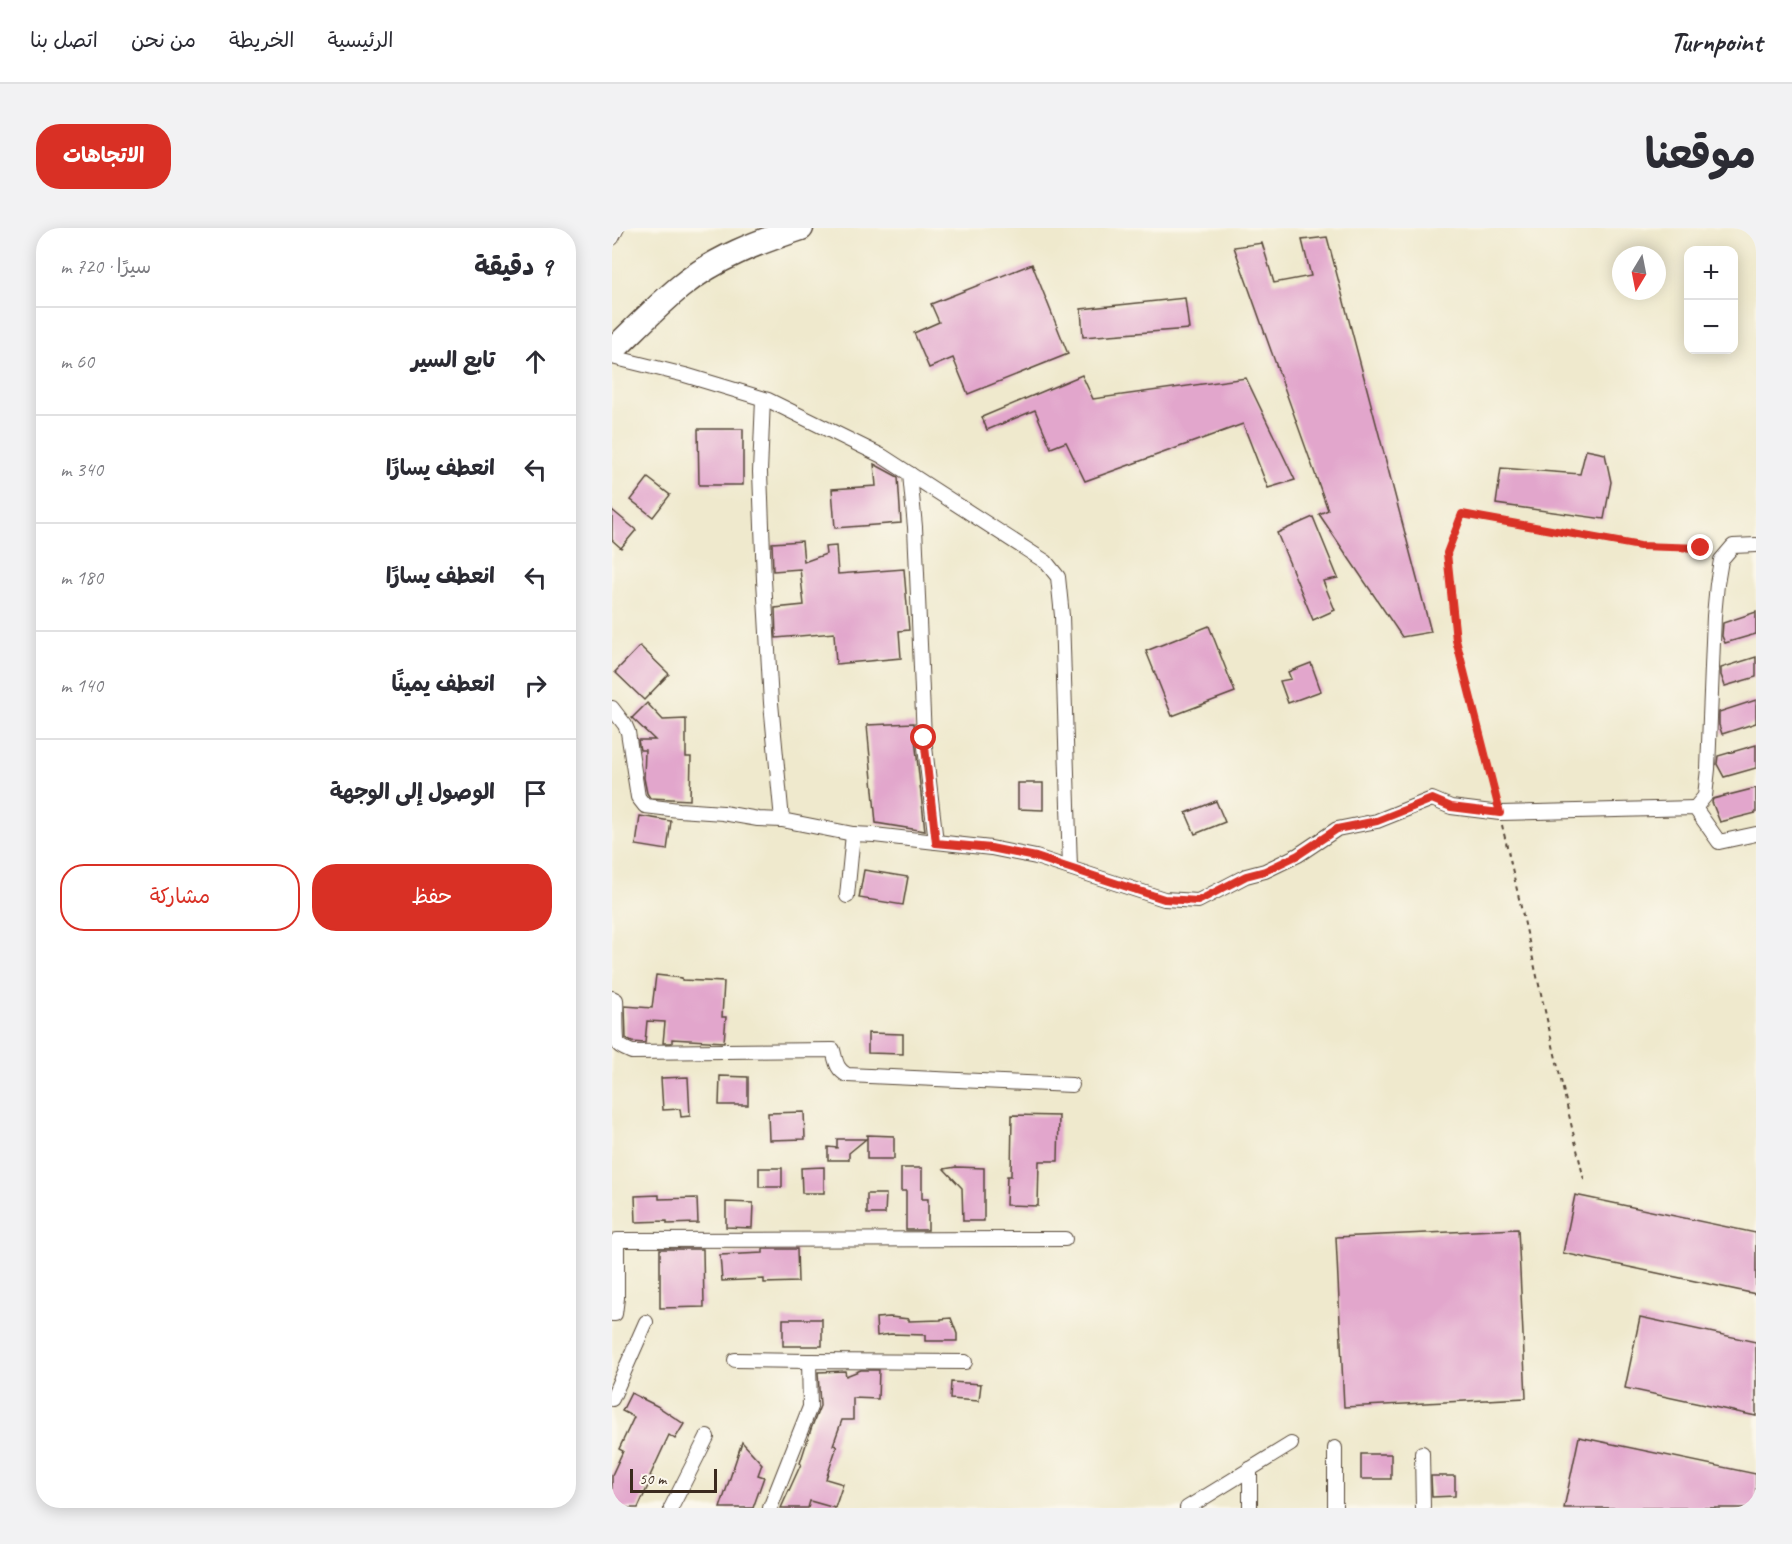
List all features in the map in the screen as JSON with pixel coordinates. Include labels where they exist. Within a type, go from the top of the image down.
[{"type":"highway","points":[[612,351],[681,286],[718,261],[757,243],[801,228]]},
{"type":"street","points":[[612,238],[616,228]]},
{"type":"street","points":[[612,357],[686,375],[763,399],[882,456],[1046,562],[1058,577],[1062,616],[1070,868]]},
{"type":"street","points":[[763,399],[760,472],[764,580],[771,703],[782,820]]},
{"type":"street","points":[[910,474],[915,527],[924,738],[936,843]]},
{"type":"street","points":[[612,708],[628,732],[638,797],[645,806],[782,820],[853,834],[991,848],[1036,857],[1164,899],[1198,901],[1246,876],[1265,871],[1298,855],[1337,829],[1377,821],[1432,799],[1451,807],[1500,813],[1695,808],[1705,796],[1708,769],[1714,616],[1721,560],[1733,546],[1756,544]]},
{"type":"street","points":[[1695,808],[1719,842],[1756,834]]},
{"type":"street","points":[[847,896],[853,834]]},
{"type":"street","points":[[612,998],[616,1000],[618,1018],[616,1038],[619,1045],[632,1052],[833,1050],[837,1067],[848,1075],[1072,1085]]},
{"type":"street","points":[[612,1314],[615,1314],[617,1240],[1065,1239]]},
{"type":"street","points":[[612,1399],[646,1322]]},
{"type":"street","points":[[735,1360],[965,1362]]},
{"type":"street","points":[[770,1508],[810,1407],[809,1361]]},
{"type":"street","points":[[671,1508],[707,1437]]},
{"type":"street","points":[[1187,1508],[1291,1444]]},
{"type":"street","points":[[1335,1448],[1335,1508]]},
{"type":"street","points":[[1422,1453],[1423,1508]]},
{"type":"street","points":[[1250,1469],[1250,1508]]},
{"type":"path","points":[[1585,1184],[1500,813],[1456,640],[1447,553],[1462,514],[1640,546],[1701,548],[1721,560]]},
{"type":"building","points":[[1327,237],[1431,632],[1402,637],[1319,514],[1328,510],[1234,247],[1262,243],[1274,283],[1311,276],[1302,240]]},
{"type":"building","points":[[1032,264],[1068,354],[968,394],[953,358],[929,368],[914,333],[939,322],[931,304]]},
{"type":"building","points":[[1185,298],[1189,329],[1083,337],[1081,309]]},
{"type":"building","points":[[1082,375],[1093,399],[1246,378],[1295,480],[1268,488],[1243,424],[1085,481],[1066,442],[1051,448],[1035,410],[987,430],[982,417]]},
{"type":"building","points":[[698,429],[743,429],[743,485],[699,485]]},
{"type":"building","points":[[1586,450],[1605,454],[1611,482],[1604,519],[1496,504],[1501,468],[1580,474]]},
{"type":"building","points":[[874,464],[898,477],[901,523],[835,528],[832,489],[876,486]]},
{"type":"building","points":[[648,478],[670,495],[653,517],[631,500]]},
{"type":"building","points":[[612,510],[636,530],[621,548],[612,540]]},
{"type":"building","points":[[1313,517],[1338,578],[1323,581],[1335,610],[1313,620],[1277,533]]},
{"type":"building","points":[[802,541],[804,562],[826,554],[825,547],[836,546],[838,574],[904,569],[909,630],[899,631],[901,658],[836,664],[834,633],[776,638],[775,608],[804,605],[800,569],[773,571],[772,543]]},
{"type":"building","points":[[1756,612],[1756,634],[1725,643],[1722,636],[1723,623]]},
{"type":"building","points":[[1209,626],[1235,692],[1172,716],[1146,651]]},
{"type":"building","points":[[640,646],[669,674],[644,700],[615,672]]},
{"type":"building","points":[[1756,657],[1756,677],[1725,686],[1721,668]]},
{"type":"building","points":[[1311,663],[1321,691],[1288,703],[1280,681],[1291,679],[1288,672]]},
{"type":"building","points":[[1756,700],[1756,723],[1722,734],[1719,712]]},
{"type":"building","points":[[647,703],[663,720],[686,719],[686,757],[691,757],[690,800],[650,798],[647,793],[644,778],[645,750],[640,750],[638,740],[655,740],[632,718]]},
{"type":"building","points":[[914,723],[925,831],[876,823],[867,725]]},
{"type":"building","points":[[1756,745],[1756,768],[1724,777],[1717,764],[1718,756]]},
{"type":"building","points":[[1018,783],[1043,783],[1043,810],[1018,809]]},
{"type":"building","points":[[1756,788],[1756,813],[1720,822],[1712,802],[1713,799]]},
{"type":"building","points":[[1216,801],[1225,822],[1195,834],[1186,813]]},
{"type":"building","points":[[640,816],[671,821],[667,850],[636,845]]},
{"type":"building","points":[[864,870],[908,877],[903,905],[859,898]]},
{"type":"building","points":[[656,975],[682,978],[682,980],[724,982],[722,1017],[726,1017],[724,1042],[672,1039],[672,1043],[663,1043],[665,1022],[647,1021],[645,1043],[626,1039],[625,1006],[652,1008]]},
{"type":"building","points":[[868,1033],[903,1034],[903,1054],[868,1053]]},
{"type":"building","points":[[720,1076],[748,1077],[748,1105],[719,1105]]},
{"type":"building","points":[[688,1077],[690,1116],[681,1117],[680,1109],[663,1110],[661,1078]]},
{"type":"building","points":[[804,1112],[805,1139],[769,1140],[768,1113]]},
{"type":"building","points":[[1012,1115],[1059,1116],[1058,1161],[1039,1161],[1038,1206],[1006,1205],[1007,1176],[1011,1176]]},
{"type":"building","points":[[867,1135],[894,1136],[894,1159],[867,1159]]},
{"type":"building","points":[[837,1139],[866,1139],[849,1153],[849,1160],[828,1160],[828,1147],[837,1148]]},
{"type":"building","points":[[824,1167],[824,1193],[802,1193],[801,1168]]},
{"type":"building","points":[[759,1168],[782,1168],[782,1187],[759,1187]]},
{"type":"building","points":[[901,1168],[922,1168],[922,1199],[928,1199],[928,1230],[906,1230],[906,1191],[901,1191]]},
{"type":"building","points":[[984,1168],[984,1221],[963,1221],[962,1188],[944,1169]]},
{"type":"building","points":[[867,1194],[886,1194],[885,1214],[867,1214]]},
{"type":"building","points":[[659,1195],[659,1199],[697,1198],[698,1223],[636,1222],[635,1196]]},
{"type":"building","points":[[1575,1195],[1756,1233],[1756,1294],[1563,1253]]},
{"type":"building","points":[[726,1202],[753,1203],[752,1228],[726,1227]]},
{"type":"building","points":[[1518,1229],[1526,1398],[1344,1407],[1336,1237]]},
{"type":"building","points":[[660,1249],[703,1249],[704,1307],[660,1308]]},
{"type":"building","points":[[763,1249],[797,1249],[798,1282],[764,1283],[764,1279],[722,1281],[720,1255],[763,1253]]},
{"type":"building","points":[[1640,1317],[1756,1342],[1756,1416],[1625,1388]]},
{"type":"building","points":[[876,1318],[909,1319],[909,1321],[951,1318],[957,1341],[925,1341],[925,1335],[877,1336]]},
{"type":"building","points":[[783,1319],[822,1319],[822,1346],[783,1346]]},
{"type":"building","points":[[861,1370],[879,1370],[878,1399],[853,1398],[853,1420],[842,1420],[833,1445],[837,1446],[826,1479],[843,1484],[835,1508],[810,1501],[808,1508],[781,1508],[801,1464],[820,1406],[818,1372],[845,1371],[846,1376]]},
{"type":"building","points":[[951,1382],[981,1384],[979,1401],[950,1399]]},
{"type":"building","points":[[631,1393],[657,1406],[684,1424],[675,1439],[669,1435],[638,1508],[612,1508],[612,1475],[623,1451],[619,1449],[634,1417],[622,1411]]},
{"type":"building","points":[[1579,1437],[1756,1474],[1756,1508],[1564,1508]]},
{"type":"building","points":[[742,1442],[762,1464],[758,1475],[764,1477],[753,1508],[720,1508]]},
{"type":"building","points":[[1361,1454],[1391,1454],[1391,1479],[1361,1479]]},
{"type":"building","points":[[1431,1476],[1455,1476],[1455,1496],[1432,1497]]},
{"type":"route","points":[[924,738],[936,843],[991,848],[1036,857],[1164,899],[1198,901],[1246,876],[1265,871],[1298,855],[1337,829],[1377,821],[1432,799],[1451,807],[1500,813],[1456,640],[1447,553],[1462,514],[1640,546],[1701,548]]}]
